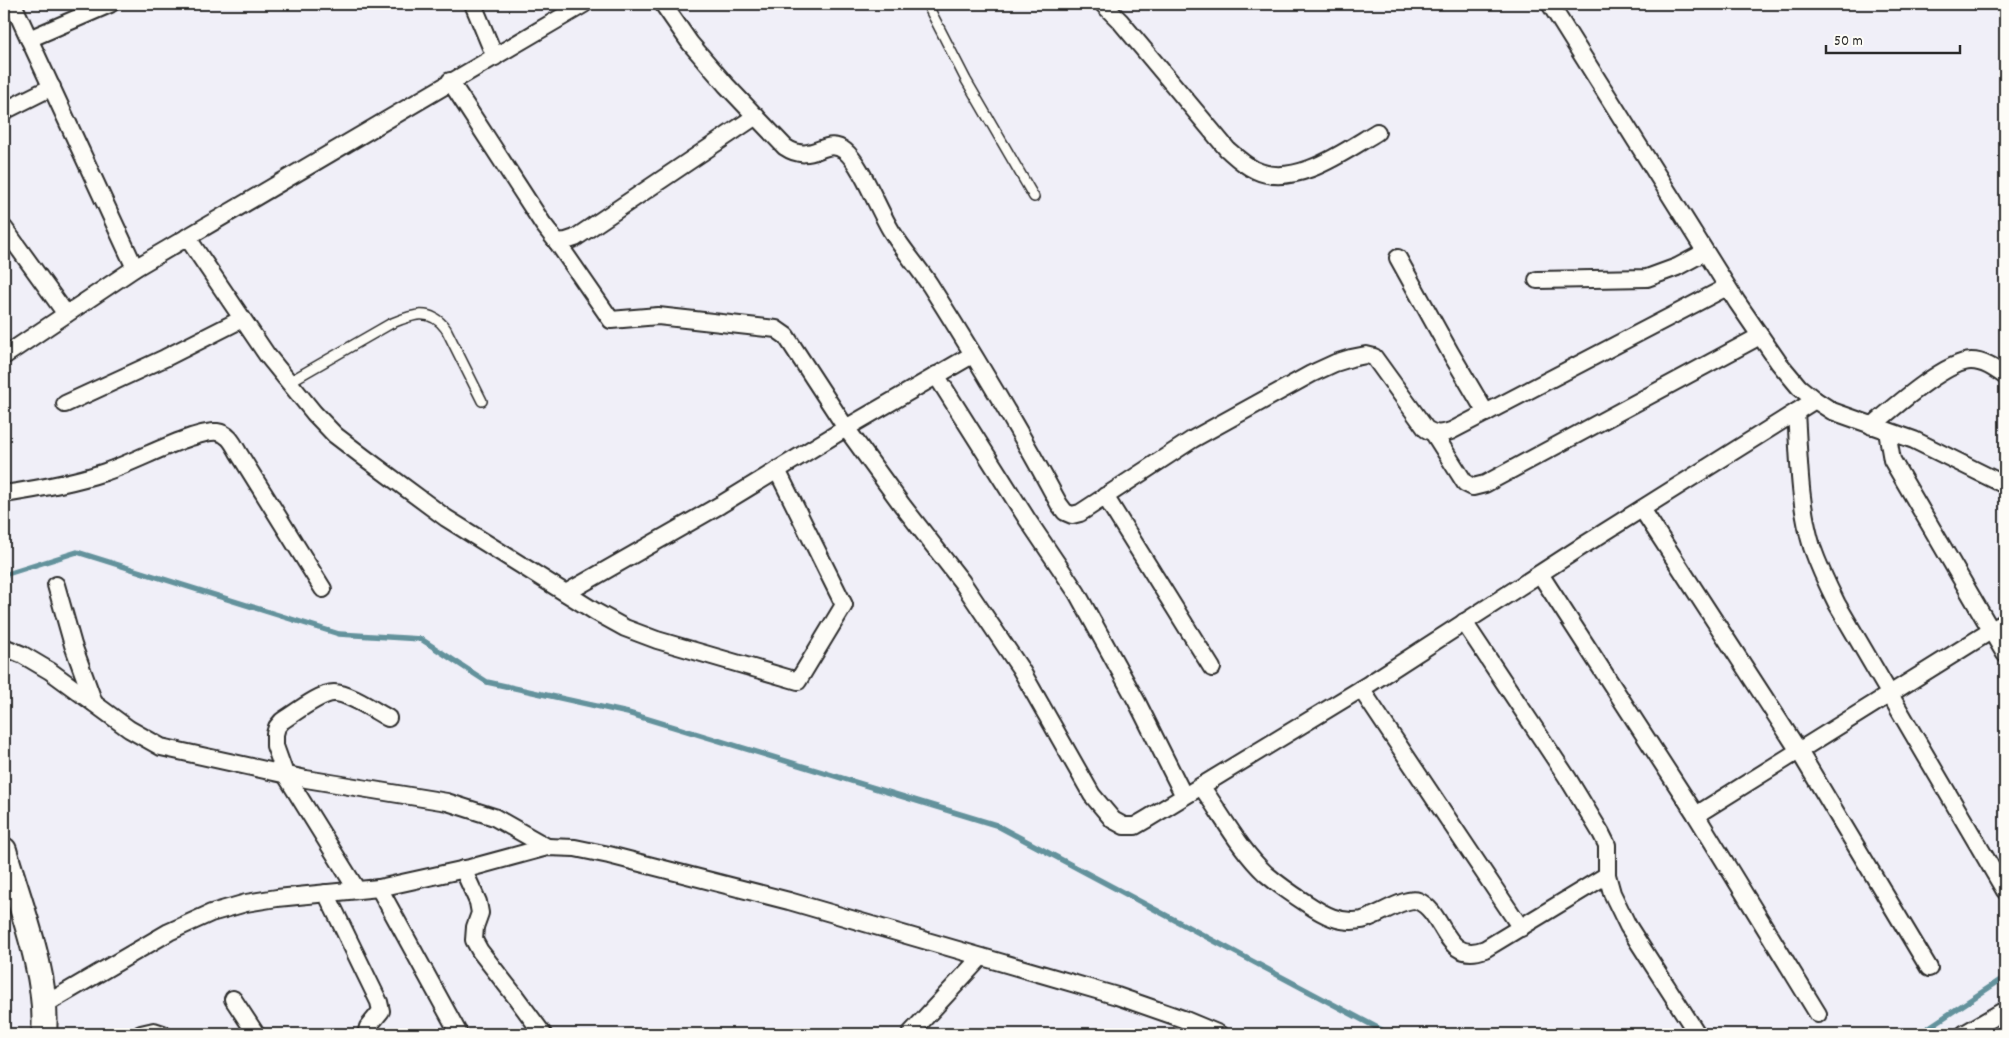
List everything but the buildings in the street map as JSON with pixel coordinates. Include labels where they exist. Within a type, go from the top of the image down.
[{"type":"street","points":[[13,4],[135,268]]},
{"type":"street","points":[[29,39],[110,4]]},
{"type":"street","points":[[473,4],[495,58]]},
{"type":"street","points":[[4,356],[135,268],[584,4]]},
{"type":"street","points":[[663,4],[690,43],[726,85],[785,147],[794,153],[802,155],[832,146],[846,152],[864,177],[883,217],[929,283],[1028,445],[1058,504],[1065,512],[1072,516],[1080,513],[1193,439],[1311,374],[1351,358],[1374,357],[1426,429],[1434,434],[1465,483],[1473,487],[1485,484],[1760,336]]},
{"type":"street","points":[[1103,4],[1120,21],[1227,149],[1242,162],[1257,171],[1286,174],[1300,173],[1315,168],[1378,132]]},
{"type":"street","points":[[1550,4],[1727,287],[1779,364],[1799,387],[1832,411],[1914,440],[2005,485]]},
{"type":"street","points":[[450,82],[543,224],[611,320],[658,316],[776,330],[786,336],[846,428],[902,505],[962,582],[1020,668],[1092,795],[1113,820],[1124,826],[1135,826],[1361,689],[1815,400]]},
{"type":"street","points":[[4,111],[52,87]]},
{"type":"street","points":[[557,242],[575,238],[756,116]]},
{"type":"street","points":[[4,228],[66,314]]},
{"type":"street","points":[[187,237],[267,355],[324,424],[365,458],[446,518],[625,628],[657,640],[798,681],[844,605],[777,470]]},
{"type":"street","points":[[1537,280],[1647,278],[1677,267],[1705,252]]},
{"type":"street","points":[[1398,258],[1486,413]]},
{"type":"street","points":[[1434,434],[1451,431],[1727,287]]},
{"type":"street","points":[[65,404],[165,358],[242,319]]},
{"type":"street","points":[[566,593],[720,505],[972,354]]},
{"type":"street","points":[[1879,428],[1921,386],[1956,365],[1970,361],[1983,363],[2005,376]]},
{"type":"street","points":[[936,375],[1027,519],[1077,593],[1137,702],[1184,796]]},
{"type":"street","points":[[1796,412],[1801,492],[1812,547],[1837,604],[2005,891]]},
{"type":"street","points":[[1879,428],[1892,460],[1998,626],[2005,654]]},
{"type":"street","points":[[4,494],[74,482],[107,472],[192,437],[214,431],[221,432],[228,437],[238,452],[323,589]]},
{"type":"street","points":[[1105,496],[1212,668]]},
{"type":"street","points":[[1642,509],[1799,750],[1929,968]]},
{"type":"street","points":[[1540,574],[1696,815],[1818,1014]]},
{"type":"street","points":[[56,585],[73,645],[94,703]]},
{"type":"street","points":[[1464,622],[1567,776],[1602,833],[1607,845],[1607,875],[1612,893],[1628,926],[1696,1032]]},
{"type":"street","points":[[1696,815],[1998,626]]},
{"type":"street","points":[[4,647],[23,655],[50,671],[129,729],[161,747],[285,774],[447,802],[494,817],[547,846]]},
{"type":"street","points":[[1361,689],[1439,802],[1520,928]]},
{"type":"street","points":[[357,890],[285,774],[275,746],[277,727],[282,721],[325,695],[334,693],[344,695],[388,718]]},
{"type":"street","points":[[1201,786],[1253,860],[1265,873],[1281,887],[1316,910],[1336,920],[1364,920],[1407,901],[1416,900],[1426,906],[1452,943],[1461,951],[1474,954],[1607,875]]},
{"type":"street","points":[[44,1005],[169,932],[211,913],[246,903],[379,888],[463,869],[547,846],[575,848],[619,858],[789,902],[1117,996],[1219,1034]]},
{"type":"street","points":[[4,850],[40,978],[45,1017],[44,1034]]},
{"type":"street","points":[[463,869],[478,902],[480,913],[475,927],[474,940],[480,951],[543,1034]]},
{"type":"street","points":[[379,888],[459,1034]]},
{"type":"street","points":[[326,893],[379,1002],[381,1011],[368,1026],[366,1034]]},
{"type":"street","points":[[910,1034],[981,957]]},
{"type":"street","points":[[234,999],[256,1034]]},
{"type":"street","points":[[1964,1034],[2005,1010]]},
{"type":"street","points":[[141,1034],[154,1031],[162,1034]]},
{"type":"lane","points":[[927,4],[966,80],[1034,197]]},
{"type":"lane","points":[[289,382],[390,324],[406,318],[426,315],[439,320],[446,329],[482,401]]},
{"type":"waterway","points":[[4,575],[77,552],[339,634],[421,639],[487,682],[628,713],[996,825],[1389,1034]]},
{"type":"waterway","points":[[1919,1034],[2005,977]]}]
